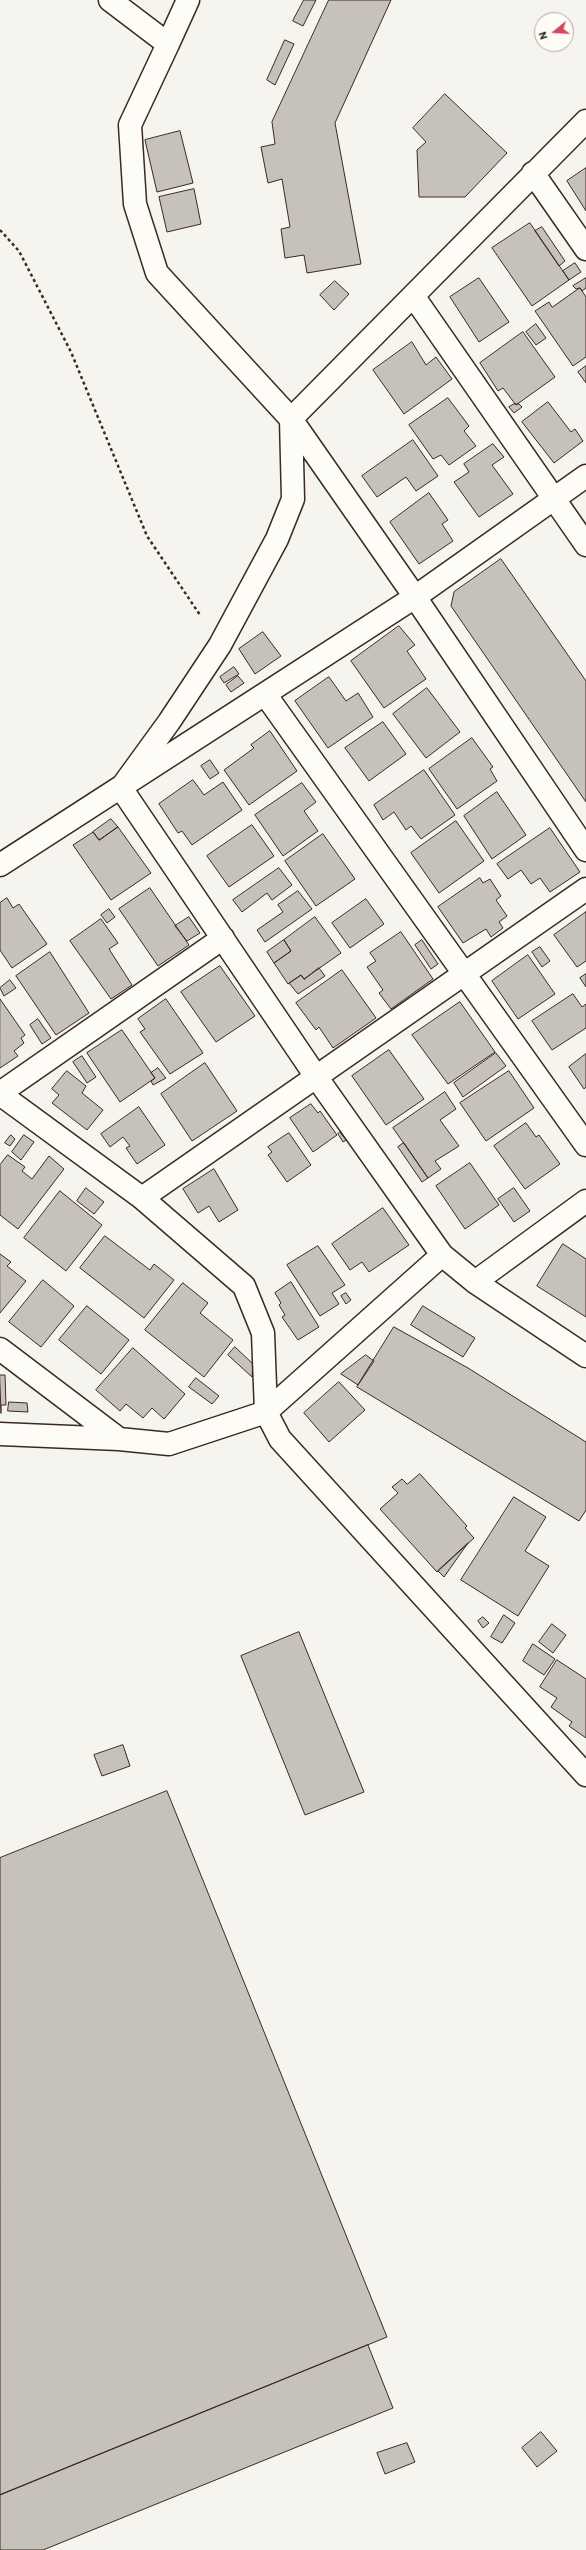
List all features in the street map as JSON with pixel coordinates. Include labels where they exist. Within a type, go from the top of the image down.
[{"type":"street","points":[[110,0],[168,44]]},
{"type":"street","points":[[188,0],[130,126],[135,204],[157,273],[291,420],[415,597],[586,850]]},
{"type":"street","points":[[121,788],[169,722],[220,645],[277,539],[293,499],[291,420],[414,297],[532,173],[586,121]]},
{"type":"street","points":[[532,173],[586,249]]},
{"type":"street","points":[[414,297],[586,545]]},
{"type":"street","points":[[0,865],[415,597],[586,476]]},
{"type":"street","points":[[265,694],[586,1145]]},
{"type":"street","points":[[121,788],[317,1078],[442,1256],[475,1282],[586,1356]]},
{"type":"street","points":[[142,1198],[317,1078],[586,889]]},
{"type":"street","points":[[223,938],[0,1094],[142,1198],[244,1286],[263,1333],[266,1412],[280,1439],[586,1775]]},
{"type":"street","points":[[475,1282],[586,1201]]},
{"type":"street","points":[[0,1434],[119,1439],[169,1444],[266,1412],[442,1256]]},
{"type":"street","points":[[0,1349],[119,1439]]},
{"type":"path","points":[[0,230],[18,251],[71,352],[147,536],[220,645]]},
{"type":"building","points":[[304,0],[316,0],[303,26],[293,21]]},
{"type":"building","points":[[329,0],[391,0],[335,123],[361,264],[307,273],[304,255],[285,258],[281,229],[290,227],[282,179],[268,183],[261,147],[275,144],[272,122]]},
{"type":"building","points":[[285,40],[294,44],[275,85],[267,80]]},
{"type":"building","points":[[445,94],[507,153],[465,197],[419,197],[417,150],[426,142],[413,128]]},
{"type":"building","points":[[180,131],[193,183],[157,192],[145,140]]},
{"type":"building","points":[[586,168],[586,211],[567,181]]},
{"type":"building","points":[[194,189],[201,224],[167,232],[159,197]]},
{"type":"building","points":[[530,223],[569,280],[532,306],[492,248]]},
{"type":"building","points":[[542,227],[565,261],[559,266],[535,231]]},
{"type":"building","points":[[575,263],[581,272],[569,280],[563,271]]},
{"type":"building","points":[[479,278],[509,322],[479,342],[450,297]]},
{"type":"building","points":[[586,278],[586,288],[582,291],[580,288],[576,289],[573,286]]},
{"type":"building","points":[[335,281],[349,294],[334,310],[320,295]]},
{"type":"building","points":[[580,288],[586,297],[586,357],[573,366],[535,311],[549,302],[552,307]]},
{"type":"building","points":[[536,324],[546,338],[536,345],[526,332]]},
{"type":"building","points":[[523,332],[555,377],[516,405],[503,388],[498,391],[480,363]]},
{"type":"building","points":[[412,342],[426,365],[436,357],[452,379],[404,414],[373,370]]},
{"type":"building","points":[[586,366],[586,383],[578,372]]},
{"type":"building","points":[[448,398],[469,426],[464,431],[476,446],[449,465],[441,455],[433,459],[409,425]]},
{"type":"building","points":[[548,402],[571,432],[575,429],[583,441],[554,463],[522,422]]},
{"type":"building","points":[[514,404],[519,404],[522,407],[514,413],[509,407]]},
{"type":"building","points":[[413,440],[438,476],[416,491],[406,477],[377,497],[362,476]]},
{"type":"building","points":[[493,444],[504,457],[492,465],[513,494],[479,517],[454,482],[469,472],[464,464]]},
{"type":"building","points":[[429,493],[448,520],[442,524],[453,541],[419,564],[390,522]]},
{"type":"building","points":[[501,559],[586,681],[586,802],[451,606],[454,592]]},
{"type":"building","points":[[399,626],[415,645],[407,651],[426,679],[384,708],[351,661]]},
{"type":"building","points":[[263,632],[281,656],[255,674],[239,649]]},
{"type":"building","points":[[234,667],[239,674],[224,683],[220,677]]},
{"type":"building","points":[[238,676],[244,683],[231,692],[226,685]]},
{"type":"building","points":[[329,677],[346,701],[358,693],[373,717],[328,748],[295,701]]},
{"type":"building","points":[[427,688],[460,732],[426,758],[393,714]]},
{"type":"building","points":[[383,722],[406,754],[369,781],[345,748]]},
{"type":"building","points":[[270,731],[297,771],[249,805],[224,770],[254,748],[251,745]]},
{"type":"building","points":[[472,738],[493,767],[490,769],[497,781],[457,809],[429,769]]},
{"type":"building","points":[[210,760],[219,773],[210,779],[201,766]]},
{"type":"building","points":[[424,770],[455,815],[421,839],[411,826],[406,830],[394,812],[383,820],[374,805]]},
{"type":"building","points":[[193,780],[204,795],[223,782],[242,810],[192,845],[182,831],[178,833],[159,804]]},
{"type":"building","points":[[302,783],[316,802],[304,811],[318,831],[283,856],[255,815]]},
{"type":"building","points":[[497,792],[526,835],[492,859],[464,816]]},
{"type":"building","points":[[111,819],[118,827],[99,840],[93,832]]},
{"type":"building","points":[[456,821],[484,861],[439,893],[411,853]]},
{"type":"building","points":[[252,825],[274,856],[229,887],[207,856]]},
{"type":"building","points":[[118,827],[151,873],[111,900],[73,845],[93,832],[99,840]]},
{"type":"building","points":[[550,828],[580,872],[550,892],[540,878],[531,884],[521,870],[508,879],[497,864]]},
{"type":"building","points":[[323,834],[355,879],[316,906],[285,861]]},
{"type":"building","points":[[279,868],[292,885],[272,900],[267,893],[242,912],[233,900]]},
{"type":"building","points":[[480,878],[483,883],[490,879],[501,896],[496,900],[507,916],[499,922],[503,928],[491,937],[486,929],[463,943],[438,907]]},
{"type":"building","points":[[150,888],[189,945],[158,966],[119,909]]},
{"type":"building","points":[[298,891],[312,909],[265,942],[257,930],[283,912],[278,905]]},
{"type":"building","points":[[7,898],[13,908],[19,904],[47,944],[12,968],[0,950],[0,903]]},
{"type":"building","points":[[366,899],[384,924],[350,948],[332,923]]},
{"type":"building","points":[[109,909],[115,917],[107,923],[101,915]]},
{"type":"building","points":[[586,912],[586,961],[577,967],[554,935]]},
{"type":"building","points":[[189,917],[200,933],[187,941],[175,926]]},
{"type":"building","points":[[315,917],[341,953],[304,979],[301,975],[288,984],[274,963],[291,951],[284,940]]},
{"type":"building","points":[[101,919],[118,943],[109,949],[132,985],[111,999],[70,941]]},
{"type":"building","points":[[401,932],[433,979],[391,1009],[379,993],[383,990],[367,967],[376,961],[370,953]]},
{"type":"building","points":[[284,940],[291,951],[274,963],[267,952]]},
{"type":"building","points":[[422,940],[438,964],[431,969],[415,945]]},
{"type":"building","points":[[540,947],[550,961],[542,967],[532,952]]},
{"type":"building","points":[[50,952],[89,1013],[56,1035],[16,976]]},
{"type":"building","points":[[528,955],[555,994],[518,1019],[492,981]]},
{"type":"building","points":[[220,966],[255,1016],[216,1042],[181,992]]},
{"type":"building","points":[[319,968],[325,976],[298,994],[289,983],[301,975],[304,979]]},
{"type":"building","points":[[342,970],[376,1018],[333,1048],[319,1027],[316,1030],[296,1003]]},
{"type":"building","points":[[586,974],[586,987],[580,978]]},
{"type":"building","points":[[10,980],[16,988],[4,996],[0,988]]},
{"type":"building","points":[[573,994],[582,1007],[586,1004],[586,1028],[552,1050],[532,1021]]},
{"type":"building","points":[[0,999],[25,1035],[21,1038],[24,1043],[14,1051],[18,1056],[0,1068]]},
{"type":"building","points":[[166,999],[203,1053],[170,1074],[140,1032],[145,1029],[138,1019]]},
{"type":"building","points":[[460,1002],[495,1052],[448,1084],[412,1035]]},
{"type":"building","points":[[38,1019],[51,1038],[42,1044],[30,1025]]},
{"type":"building","points":[[122,1030],[155,1078],[120,1102],[87,1053]]},
{"type":"building","points":[[389,1050],[424,1099],[386,1125],[352,1076]]},
{"type":"building","points":[[496,1053],[506,1066],[463,1097],[454,1083]]},
{"type":"building","points":[[586,1054],[586,1087],[584,1089],[569,1067]]},
{"type":"building","points":[[82,1056],[96,1077],[87,1083],[73,1062]]},
{"type":"building","points":[[205,1063],[237,1111],[192,1141],[161,1094]]},
{"type":"building","points":[[158,1068],[166,1078],[153,1085],[151,1081],[155,1078],[151,1073]]},
{"type":"building","points":[[67,1071],[86,1086],[82,1093],[103,1110],[87,1130],[52,1103],[59,1095],[52,1089]]},
{"type":"building","points":[[509,1071],[534,1108],[486,1141],[460,1103]]},
{"type":"building","points":[[445,1092],[456,1109],[440,1120],[459,1146],[435,1161],[441,1169],[428,1178],[393,1128]]},
{"type":"building","points":[[311,1104],[318,1113],[320,1111],[337,1135],[313,1152],[290,1118]]},
{"type":"building","points":[[139,1107],[165,1145],[137,1164],[126,1148],[130,1146],[123,1137],[110,1147],[101,1134]]},
{"type":"building","points":[[526,1123],[536,1137],[539,1135],[560,1164],[525,1189],[494,1146]]},
{"type":"building","points":[[340,1132],[346,1140],[343,1142],[338,1134]]},
{"type":"building","points":[[289,1133],[311,1165],[287,1182],[268,1155],[272,1152],[268,1147]]},
{"type":"building","points":[[11,1135],[15,1139],[10,1146],[5,1143]]},
{"type":"building","points":[[24,1135],[34,1142],[21,1160],[12,1152]]},
{"type":"building","points":[[404,1143],[428,1178],[422,1182],[398,1147]]},
{"type":"building","points":[[8,1155],[25,1167],[22,1171],[32,1179],[49,1156],[64,1169],[18,1229],[0,1215],[0,1165]]},
{"type":"building","points":[[470,1163],[499,1205],[465,1229],[436,1186]]},
{"type":"building","points":[[214,1169],[238,1210],[219,1222],[209,1206],[198,1213],[183,1189]]},
{"type":"building","points":[[86,1188],[104,1202],[94,1214],[77,1201]]},
{"type":"building","points":[[514,1188],[530,1211],[514,1222],[498,1199]]},
{"type":"building","points":[[60,1191],[102,1225],[66,1271],[24,1238]]},
{"type":"building","points":[[383,1208],[409,1245],[369,1272],[362,1262],[350,1270],[332,1244]]},
{"type":"building","points":[[105,1236],[150,1270],[154,1264],[174,1280],[144,1318],[80,1268]]},
{"type":"building","points":[[563,1244],[586,1259],[586,1317],[537,1286]]},
{"type":"building","points":[[318,1246],[345,1285],[332,1293],[339,1304],[320,1316],[287,1265]]},
{"type":"building","points":[[0,1254],[11,1262],[7,1266],[26,1281],[0,1313]]},
{"type":"building","points":[[43,1280],[74,1306],[41,1347],[9,1322]]},
{"type":"building","points":[[291,1282],[319,1327],[298,1340],[282,1317],[285,1315],[279,1305],[281,1303],[275,1293]]},
{"type":"building","points":[[183,1283],[208,1303],[200,1313],[233,1340],[204,1377],[145,1330]]},
{"type":"building","points":[[346,1293],[351,1300],[346,1304],[341,1296]]},
{"type":"building","points":[[87,1306],[129,1340],[101,1374],[59,1340]]},
{"type":"building","points":[[423,1306],[475,1338],[463,1357],[411,1325]]},
{"type":"building","points":[[394,1327],[468,1368],[586,1442],[586,1510],[579,1521],[357,1387]]},
{"type":"building","points":[[235,1347],[253,1364],[252,1377],[228,1355]]},
{"type":"building","points":[[133,1348],[185,1394],[164,1419],[152,1408],[143,1418],[126,1404],[120,1411],[96,1390]]},
{"type":"building","points":[[366,1355],[374,1361],[358,1385],[341,1374]]},
{"type":"building","points":[[0,1375],[5,1375],[6,1405],[1,1405],[1,1413]]},
{"type":"building","points":[[196,1378],[219,1396],[212,1404],[189,1387]]},
{"type":"building","points":[[339,1382],[365,1410],[329,1442],[304,1413]]},
{"type":"building","points":[[9,1402],[27,1403],[28,1412],[8,1411]]},
{"type":"building","points":[[420,1474],[467,1526],[465,1528],[474,1538],[437,1572],[380,1509],[398,1493],[392,1487],[402,1479],[407,1484]]},
{"type":"building","points":[[514,1497],[546,1517],[525,1551],[549,1566],[518,1616],[461,1580]]},
{"type":"building","points":[[468,1543],[444,1577],[438,1571]]},
{"type":"building","points":[[504,1615],[515,1623],[502,1643],[491,1637]]},
{"type":"building","points":[[483,1617],[489,1623],[483,1628],[478,1621]]},
{"type":"building","points":[[552,1624],[566,1635],[553,1653],[539,1642]]},
{"type":"building","points":[[299,1632],[364,1792],[305,1815],[241,1656]]},
{"type":"building","points":[[533,1644],[555,1659],[544,1675],[523,1661]]},
{"type":"building","points":[[557,1660],[586,1679],[586,1738],[569,1726],[572,1722],[551,1707],[557,1698],[540,1687]]},
{"type":"building","points":[[123,1745],[130,1766],[102,1776],[94,1755]]},
{"type":"building","points":[[167,1791],[387,2337],[0,2495],[0,1858]]},
{"type":"building","points":[[368,2345],[393,2408],[43,2550],[0,2550],[0,2495]]},
{"type":"building","points":[[541,2432],[557,2451],[537,2467],[522,2448]]},
{"type":"building","points":[[407,2443],[415,2462],[385,2474],[377,2453]]}]
